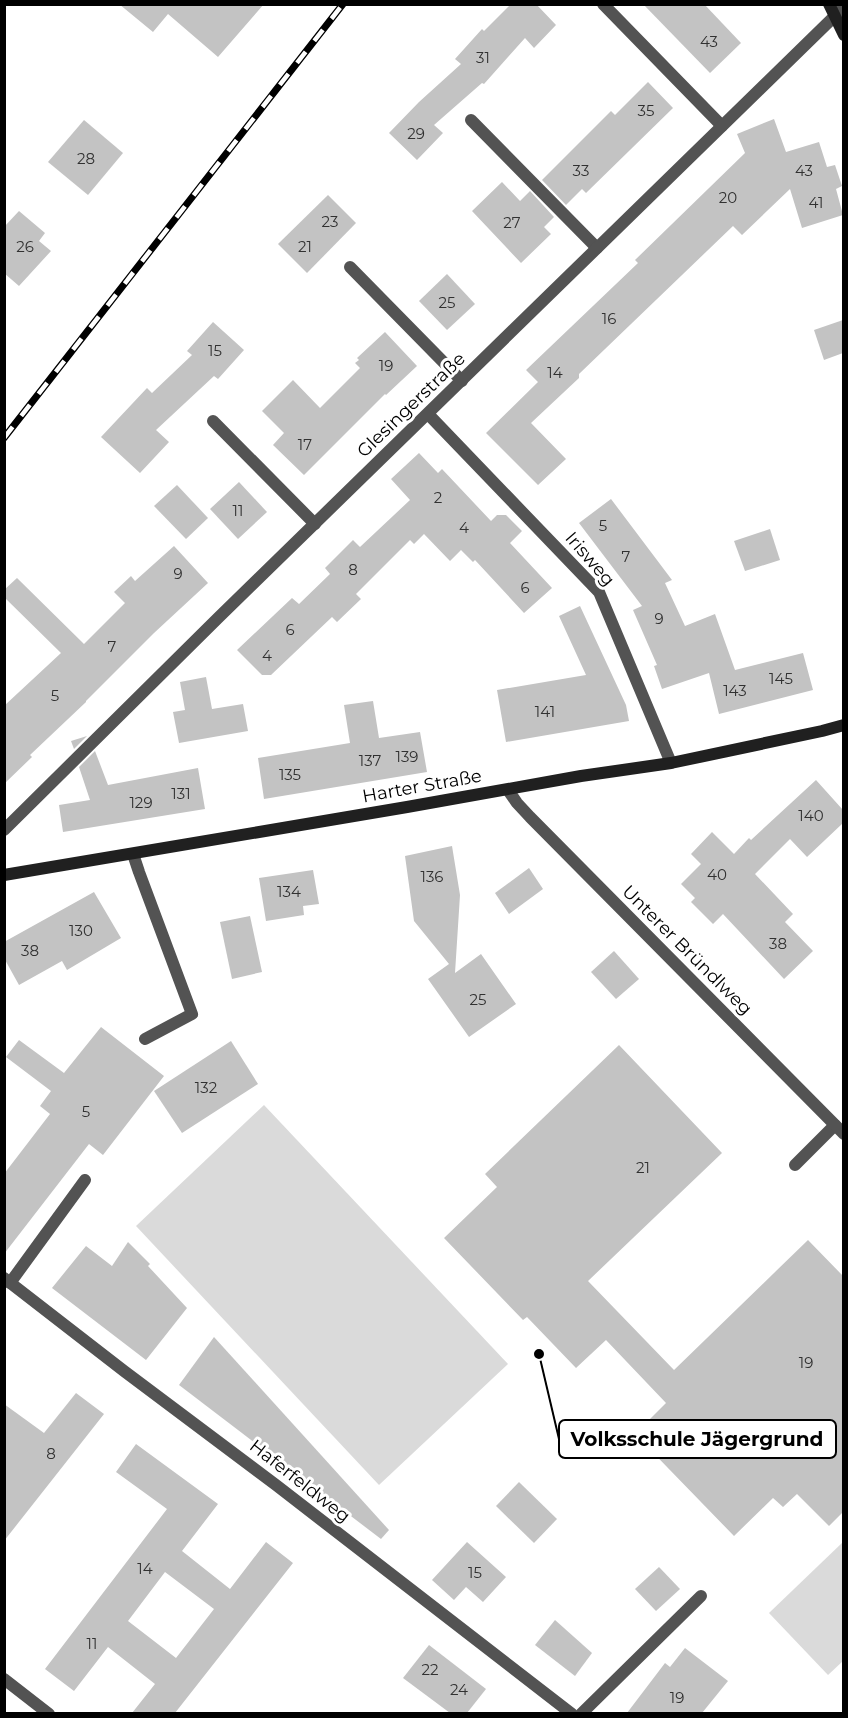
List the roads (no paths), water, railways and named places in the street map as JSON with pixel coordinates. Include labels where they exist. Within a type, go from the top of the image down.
[{"type":"main road","points":[[836,9],[843,35]]},
{"type":"main road","name":"Harter Straße","points":[[4,875],[581,776],[671,763],[843,725]]},
{"type":"street","points":[[603,4],[722,126]]},
{"type":"street","name":"Glesingerstraße","points":[[4,830],[722,126],[836,9]]},
{"type":"street","points":[[471,120],[597,248]]},
{"type":"street","points":[[350,267],[462,381]]},
{"type":"street","name":"Irisweg","points":[[428,414],[599,592],[671,763]]},
{"type":"street","points":[[213,421],[315,524]]},
{"type":"street","name":"Unterer Bründlweg","points":[[508,790],[530,817],[839,1129]]},
{"type":"street","points":[[134,854],[192,1014],[145,1039]]},
{"type":"street","points":[[795,1165],[839,1129]]},
{"type":"street","points":[[7,1280],[85,1180]]},
{"type":"street","name":"Haferfeldweg","points":[[7,1280],[572,1713]]},
{"type":"street","points":[[581,1713],[701,1596]]},
{"type":"street","points":[[4,1679],[49,1713]]},
{"type":"railway","points":[[4,438],[343,4]]},
{"type":"place","name":"Volksschule Jägergrund","points":[[539,1354]]}]
